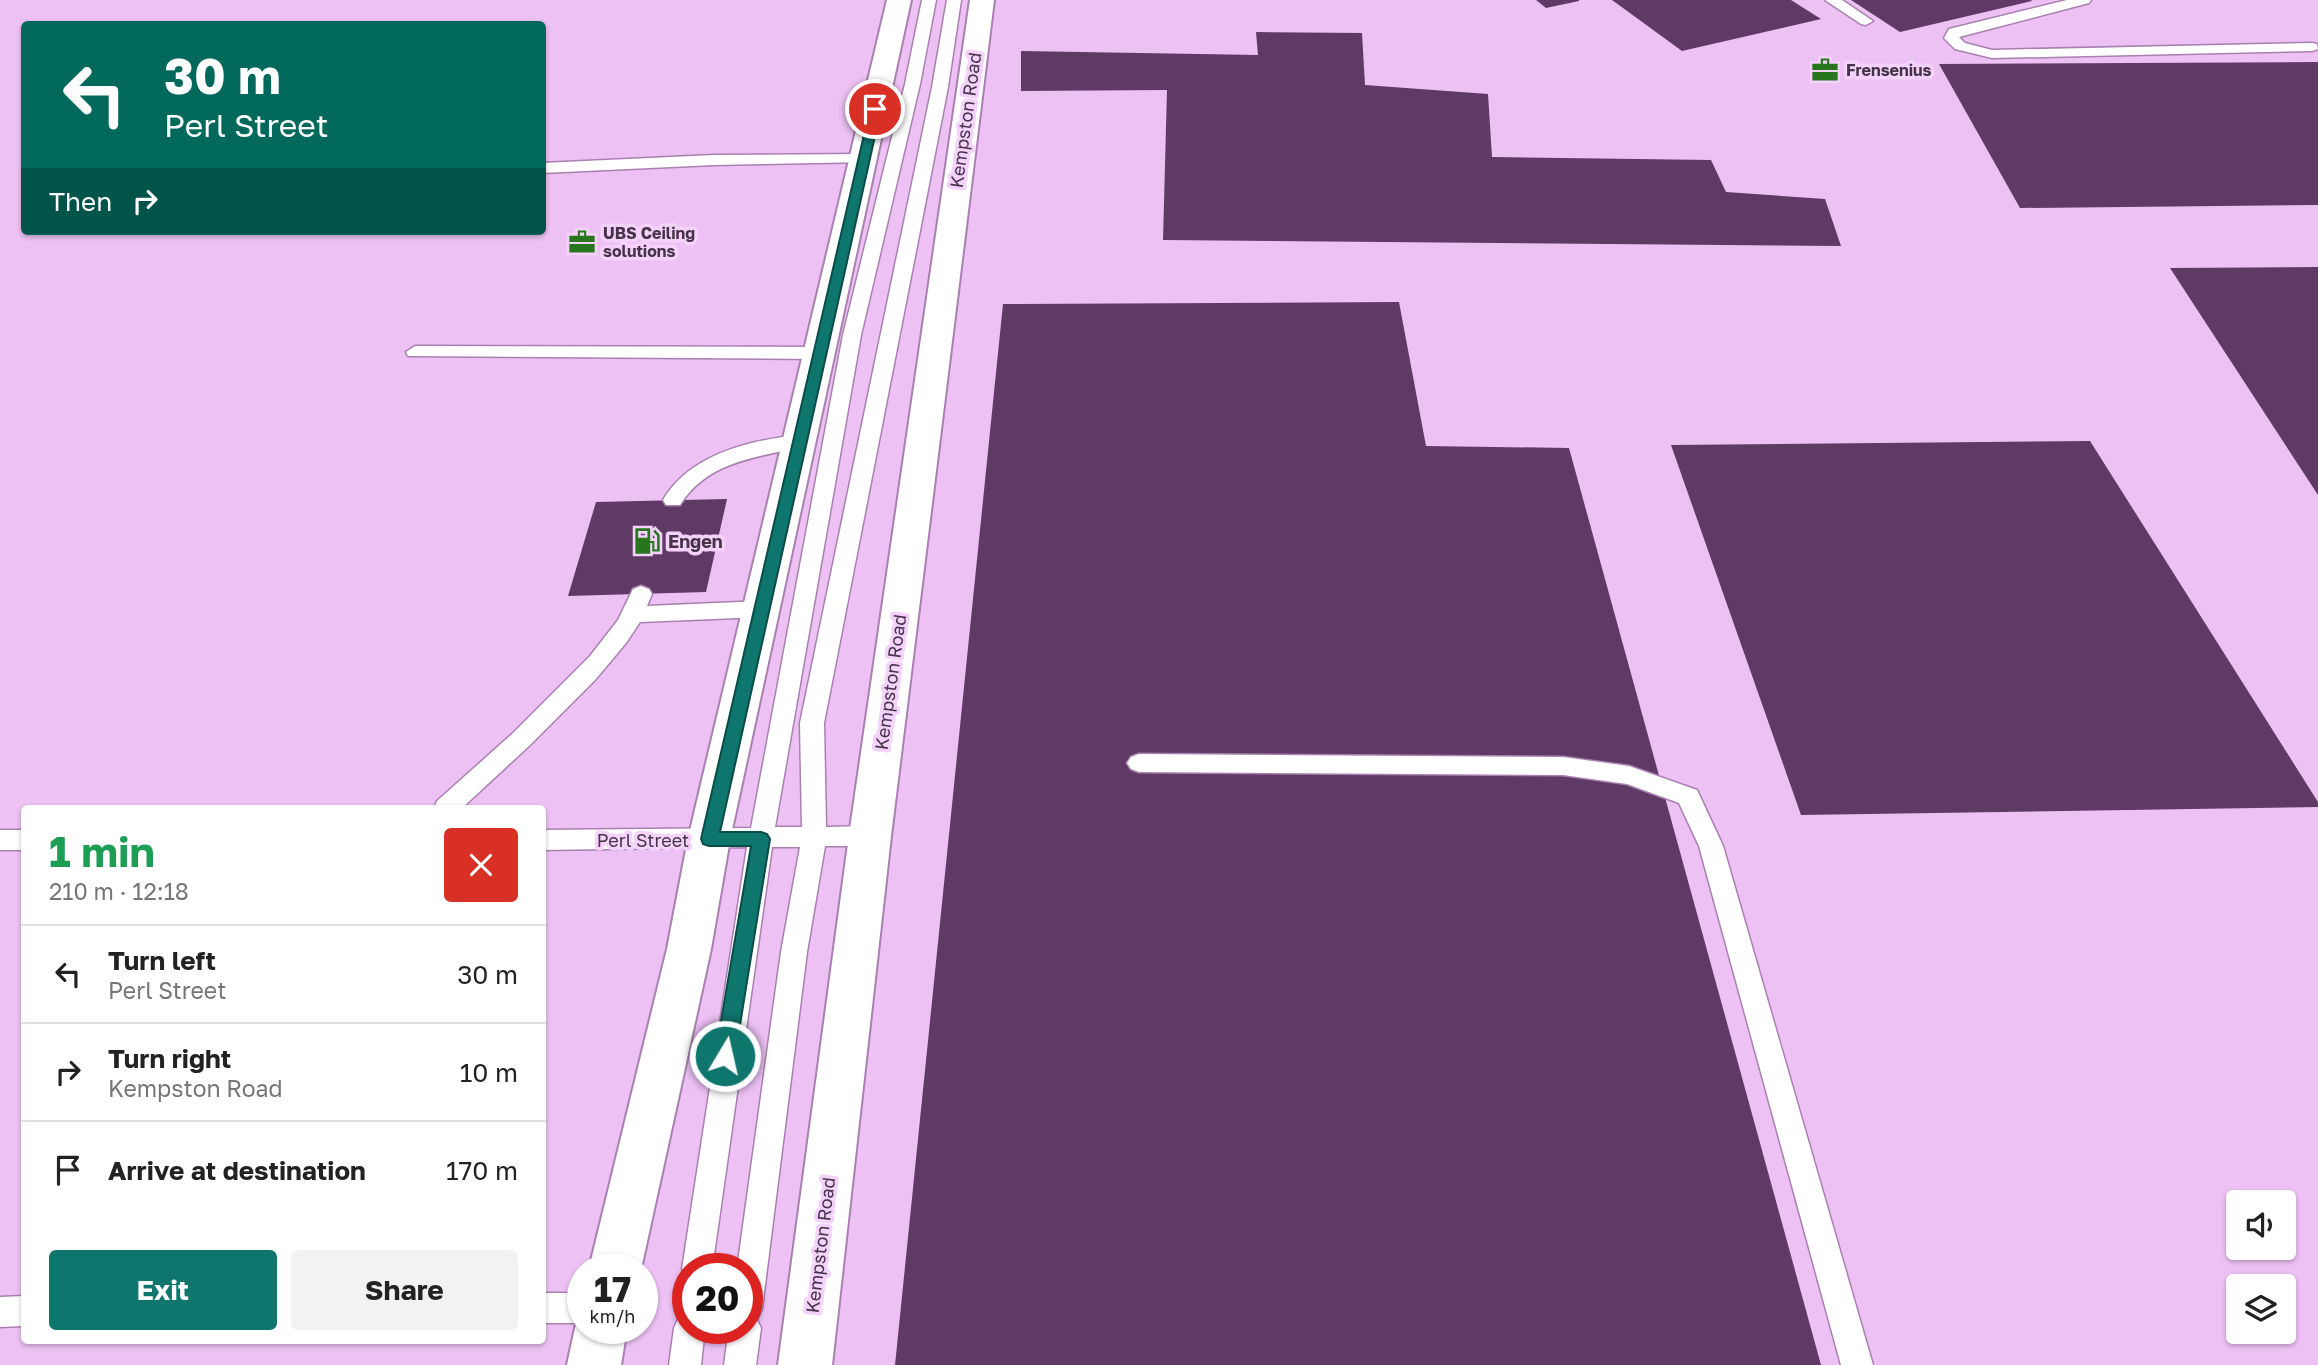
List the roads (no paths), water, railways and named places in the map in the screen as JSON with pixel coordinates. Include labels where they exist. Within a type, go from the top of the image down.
[{"type":"main road","points":[[619,1253],[690,949],[709,839],[899,0]]},
{"type":"main road","name":"Kempston Road","points":[[805,1365],[870,836],[982,0]]},
{"type":"main road","points":[[594,1365],[598,1344]]},
{"type":"lane","points":[[699,1253],[725,1056],[761,839],[853,331],[917,69],[929,0]]},
{"type":"lane","points":[[754,1253],[794,952],[814,838],[812,723],[940,87],[954,0]]},
{"type":"lane","points":[[1832,0],[1866,21]]},
{"type":"lane","points":[[2084,0],[1954,32],[1951,38],[1959,46],[1992,54],[2312,47]]},
{"type":"lane","points":[[546,168],[714,160],[864,159]]},
{"type":"lane","points":[[415,352],[820,353]]},
{"type":"lane","points":[[673,500],[677,488],[701,472],[737,455],[780,443],[800,442]]},
{"type":"lane","points":[[450,805],[485,775],[602,658],[638,604],[762,609]]},
{"type":"lane","points":[[1139,763],[1563,766],[1629,775],[1689,797],[1711,846],[1857,1365]]},
{"type":"lane","name":"Perl Street","points":[[546,840],[870,836]]},
{"type":"lane","points":[[0,840],[21,840]]},
{"type":"lane","points":[[546,1308],[567,1308]]},
{"type":"lane","points":[[0,1311],[21,1311]]},
{"type":"lane","points":[[685,1365],[688,1344]]},
{"type":"lane","points":[[740,1365],[743,1344]]},
{"type":"place","name":"Frensenius","points":[[1825,70]]},
{"type":"place","name":"UBS Ceiling solutions","points":[[582,242]]},
{"type":"place","name":"Engen","points":[[647,541]]}]
